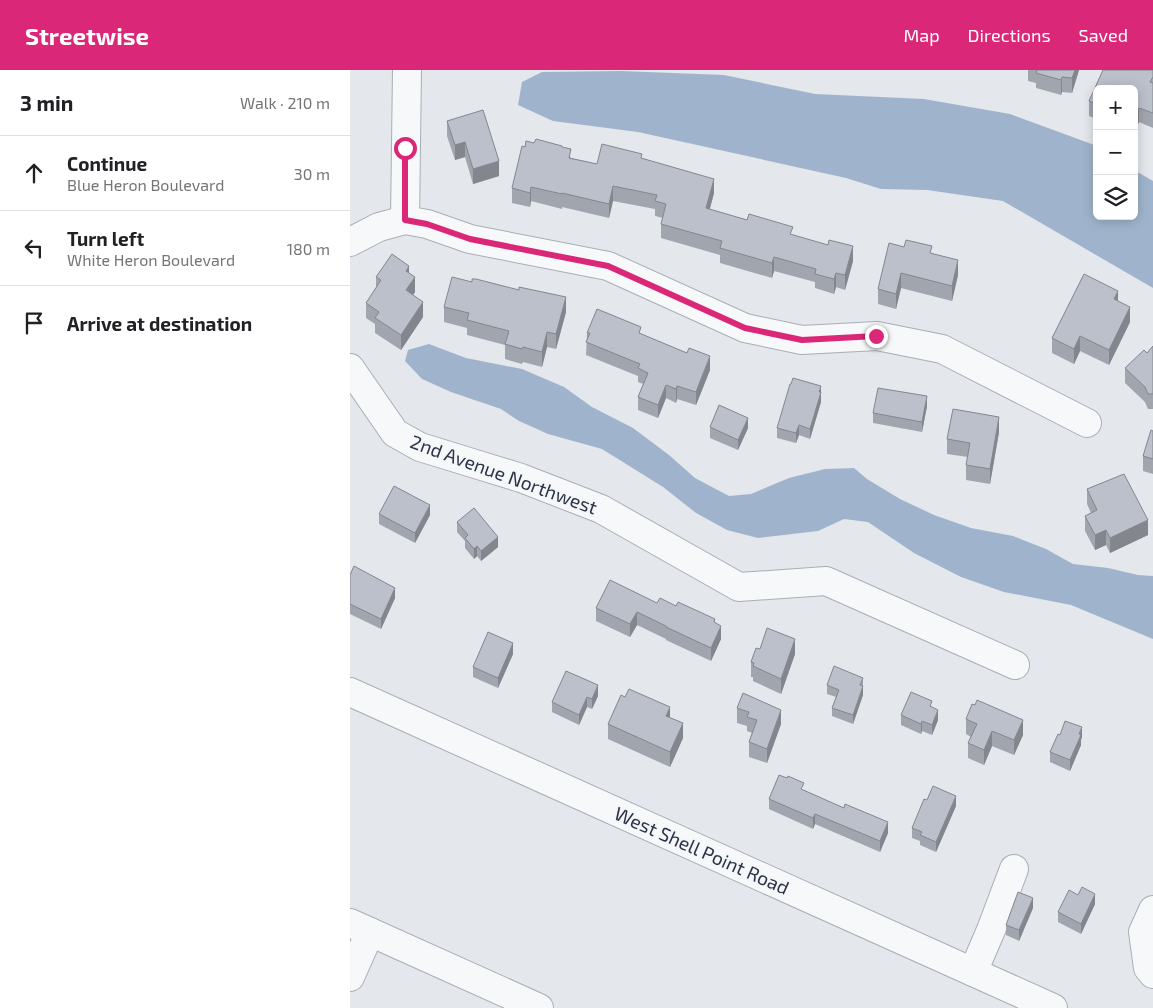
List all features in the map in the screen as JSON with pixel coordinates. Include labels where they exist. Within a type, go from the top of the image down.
[{"type":"street","points":[[405,220],[407,70]]},
{"type":"street","points":[[350,242],[379,227],[405,220],[427,224],[470,239],[608,266],[745,328],[802,340],[876,336],[942,349],[1086,423]]},
{"type":"street","name":"2nd Avenue Northwest","points":[[350,368],[395,433],[420,447],[521,478],[601,509],[739,587],[826,581],[1015,665]]},
{"type":"street","name":"West Shell Point Road","points":[[350,692],[1053,1008]]},
{"type":"street","points":[[973,972],[1014,869]]},
{"type":"street","points":[[1153,910],[1143,932],[1148,968],[1153,974]]},
{"type":"street","points":[[350,977],[360,927],[538,1008]]},
{"type":"water","points":[[621,71],[724,75],[815,94],[924,99],[1010,114],[1093,145],[1093,220],[1138,220],[1138,172],[1153,181],[1153,288],[1003,201],[927,190],[881,189],[846,178],[638,132],[553,121],[518,105],[522,82],[542,72]]},
{"type":"water","points":[[429,344],[466,358],[522,369],[564,387],[592,407],[633,428],[669,455],[695,478],[729,496],[751,494],[789,478],[825,469],[854,468],[867,479],[900,499],[934,515],[971,528],[1013,536],[1046,549],[1073,564],[1153,576],[1153,639],[1071,605],[1004,592],[961,577],[914,553],[868,522],[844,519],[818,531],[758,538],[727,530],[696,513],[663,487],[602,449],[548,434],[519,421],[501,409],[451,392],[422,379],[405,361],[408,350]]},
{"type":"building","points":[[1037,70],[1075,70],[1072,78],[1062,77],[1061,80],[1036,73]]},
{"type":"building","points":[[1103,70],[1153,70],[1153,77],[1150,82],[1153,83],[1153,113],[1139,108],[1138,110],[1138,85],[1096,85]]},
{"type":"building","points":[[1093,92],[1093,102],[1089,101]]},
{"type":"building","points":[[483,110],[499,161],[473,169],[465,142],[455,145],[447,121]]},
{"type":"building","points":[[536,139],[571,149],[569,158],[597,164],[602,144],[642,154],[641,158],[714,179],[706,208],[747,220],[749,214],[793,227],[790,234],[828,245],[829,240],[853,246],[845,275],[836,273],[834,279],[815,274],[816,269],[774,257],[772,263],[720,248],[722,241],[661,224],[666,204],[655,201],[657,195],[613,186],[609,204],[531,187],[530,193],[512,188],[522,146],[525,147],[526,141],[534,143]]},
{"type":"building","points":[[906,240],[932,246],[930,253],[958,260],[952,286],[901,273],[896,294],[878,289],[889,243],[904,247]]},
{"type":"building","points":[[392,254],[409,266],[406,271],[415,277],[406,290],[423,302],[401,335],[375,318],[379,312],[366,303],[381,280],[376,277]]},
{"type":"building","points":[[1084,274],[1118,291],[1114,299],[1130,307],[1109,350],[1080,336],[1074,349],[1052,338]]},
{"type":"building","points":[[452,277],[472,282],[472,279],[476,279],[519,290],[519,287],[566,297],[556,334],[547,332],[542,352],[505,344],[509,331],[467,320],[469,313],[444,307]]},
{"type":"building","points":[[597,309],[641,327],[639,333],[687,353],[689,348],[710,356],[696,392],[677,386],[676,389],[666,385],[658,405],[638,397],[648,373],[638,368],[640,364],[586,342],[590,333],[587,333]]},
{"type":"building","points":[[1153,346],[1153,394],[1148,394],[1145,387],[1125,368],[1144,350],[1147,353]]},
{"type":"building","points":[[793,378],[821,386],[810,429],[799,425],[796,433],[777,428]]},
{"type":"building","points":[[878,388],[927,396],[922,422],[873,413]]},
{"type":"building","points":[[719,405],[748,418],[738,440],[710,427]]},
{"type":"building","points":[[953,409],[999,417],[990,469],[966,465],[970,443],[947,439]]},
{"type":"building","points":[[1151,430],[1153,431],[1153,459],[1143,456]]},
{"type":"building","points":[[1124,474],[1148,520],[1110,538],[1106,530],[1095,535],[1085,516],[1097,510],[1087,489]]},
{"type":"building","points":[[394,486],[430,505],[415,533],[379,514]]},
{"type":"building","points":[[474,508],[498,537],[481,551],[477,546],[474,549],[465,538],[468,535],[457,522]]},
{"type":"building","points":[[354,566],[395,588],[381,619],[350,604],[350,575]]},
{"type":"building","points":[[610,580],[657,603],[660,598],[676,606],[678,602],[715,619],[714,622],[721,626],[711,648],[637,612],[630,624],[596,608]]},
{"type":"building","points":[[767,628],[795,639],[781,679],[753,666],[754,663],[751,662],[756,648],[760,649]]},
{"type":"building","points":[[488,632],[513,643],[498,678],[473,667]]},
{"type":"building","points":[[834,666],[863,678],[860,685],[863,686],[853,715],[832,708],[839,690],[827,685]]},
{"type":"building","points":[[566,671],[598,685],[592,699],[587,697],[579,715],[552,702]]},
{"type":"building","points":[[629,689],[670,707],[666,716],[683,723],[670,752],[608,724],[621,695],[625,697]]},
{"type":"building","points":[[911,692],[932,701],[930,706],[938,710],[932,725],[922,721],[921,724],[901,715]]},
{"type":"building","points":[[743,693],[781,710],[767,749],[749,742],[757,720],[747,717],[749,712],[737,708]]},
{"type":"building","points":[[977,700],[1023,720],[1014,740],[992,731],[984,750],[968,743],[977,724],[966,719],[972,704],[975,705]]},
{"type":"building","points":[[1065,721],[1082,727],[1079,734],[1081,735],[1070,760],[1050,752],[1058,734],[1060,735]]},
{"type":"building","points":[[779,775],[787,778],[788,776],[804,783],[801,789],[844,808],[845,804],[888,822],[880,841],[815,814],[813,818],[769,799]]},
{"type":"building","points":[[933,786],[956,796],[936,842],[920,835],[922,832],[912,828],[924,799],[927,800]]},
{"type":"building","points":[[1082,887],[1095,894],[1081,924],[1058,912],[1069,890],[1078,895]]},
{"type":"building","points":[[1018,892],[1033,898],[1019,930],[1006,925]]},
{"type":"route","points":[[405,148],[405,220],[427,224],[470,239],[608,266],[745,328],[802,340],[876,336]]}]
